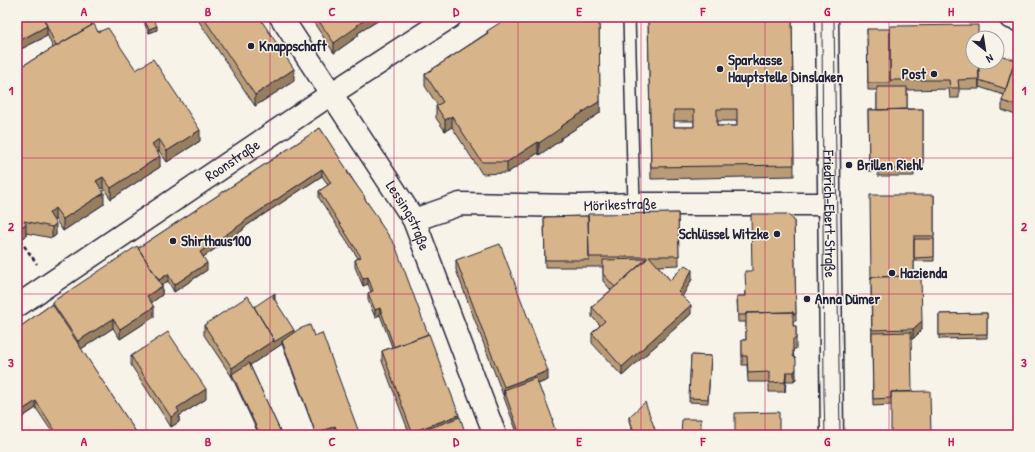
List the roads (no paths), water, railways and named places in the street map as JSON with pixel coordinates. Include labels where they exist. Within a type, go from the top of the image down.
[{"type":"street","name":"Lessingstraße","points":[[281,17],[414,220],[495,435]]},
{"type":"street","name":"Roonstraße","points":[[17,306],[331,94],[450,17]]},
{"type":"street","name":"Friedrich-Ebert-Straße","points":[[828,17],[832,435]]},
{"type":"street","points":[[1010,17],[1018,20]]},
{"type":"street","name":"Mörikestraße","points":[[414,220],[460,204],[581,206],[634,204],[829,204]]},
{"type":"lane","points":[[629,17],[634,204]]},
{"type":"tram line","points":[[822,17],[825,435]]},
{"type":"tram line","points":[[834,17],[840,435]]},
{"type":"place","name":"Knappschaft","points":[[251,46]]},
{"type":"place","name":"Sparkasse Hauptstelle Dinslaken","points":[[720,69]]},
{"type":"place","name":"Post","points":[[934,74]]},
{"type":"place","name":"Brillen Riehl","points":[[849,165]]},
{"type":"place","name":"Schlüssel Witzke","points":[[777,234]]},
{"type":"place","name":"Shirthaus100","points":[[173,241]]},
{"type":"place","name":"Hazienda","points":[[892,273]]},
{"type":"place","name":"Anna Dümer","points":[[807,299]]}]
